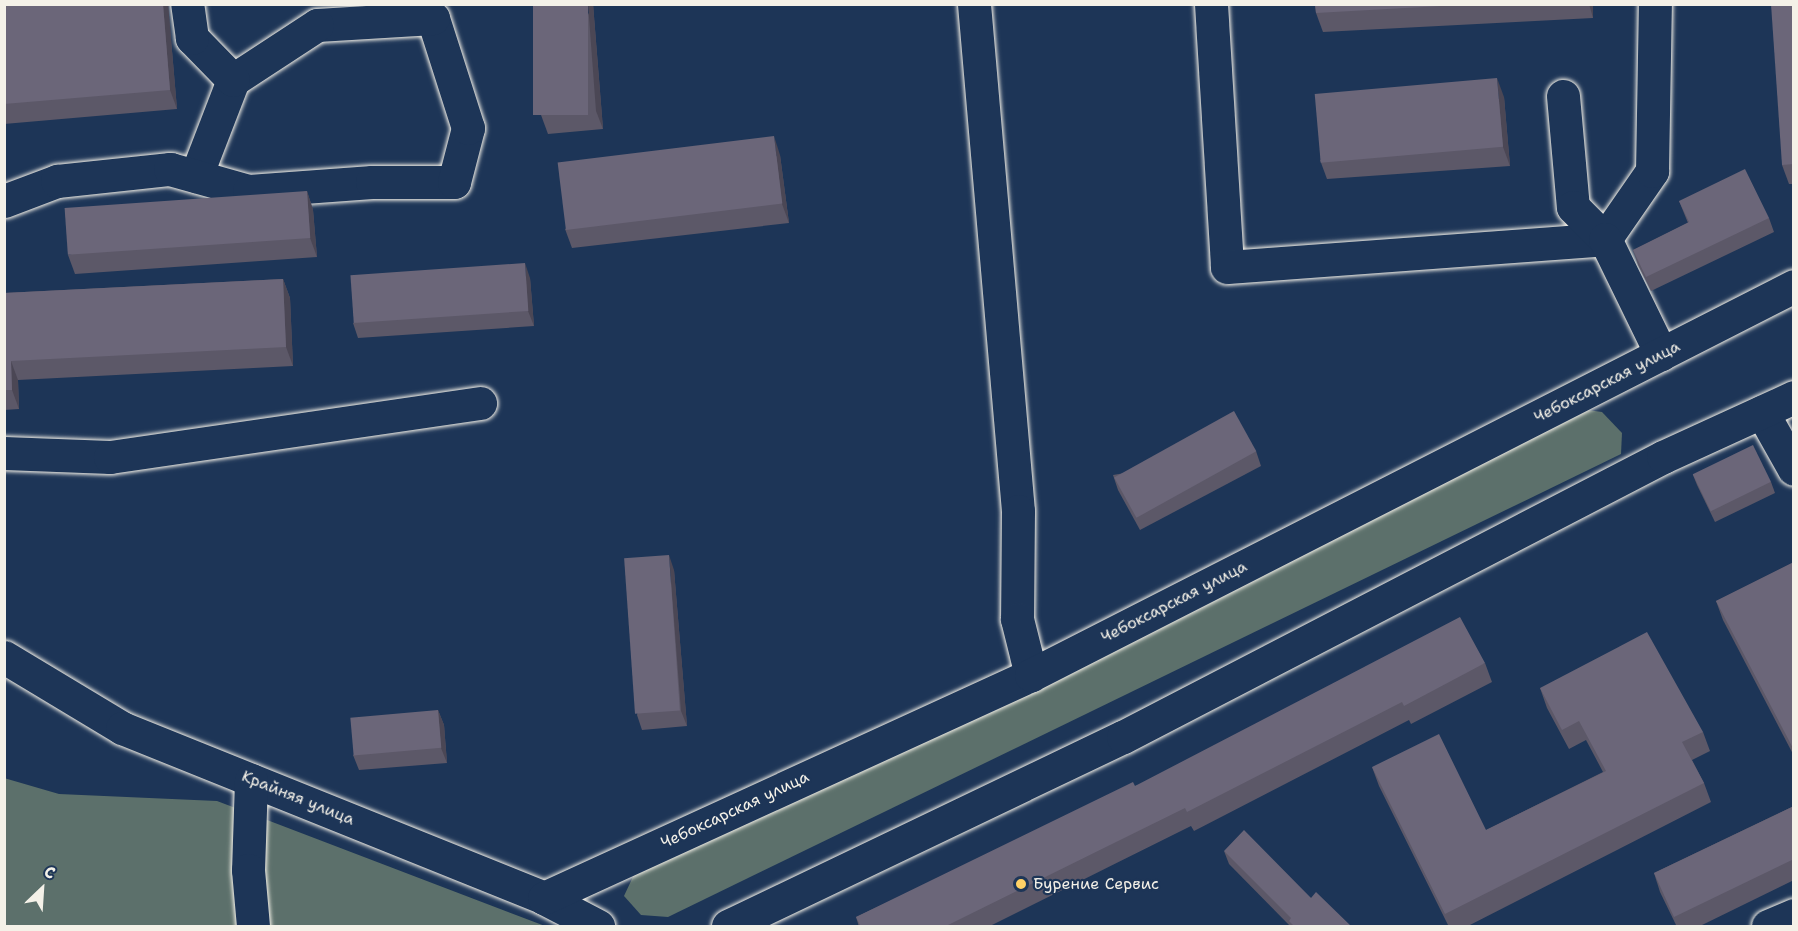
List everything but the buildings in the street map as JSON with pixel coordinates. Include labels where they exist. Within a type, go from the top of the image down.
[{"type":"street","points":[[187,4],[192,38],[233,80]]},
{"type":"street","points":[[974,4],[1018,511],[1017,619],[1031,675]]},
{"type":"street","points":[[1210,4],[1227,267],[1605,239]]},
{"type":"street","points":[[1605,239],[1652,171],[1655,4]]},
{"type":"street","points":[[4,201],[57,181],[170,169],[249,191],[372,182],[454,182],[468,128],[433,18],[316,25],[233,80],[196,176]]},
{"type":"street","points":[[1563,96],[1573,207],[1605,239],[1661,354]]},
{"type":"street","name":"Чебоксарская улица","points":[[544,898],[1031,675],[1794,286]]},
{"type":"street","points":[[728,927],[1123,737],[1663,457],[1794,397]]},
{"type":"street","points":[[4,453],[110,457],[480,403]]},
{"type":"street","points":[[1762,412],[1794,469]]},
{"type":"street","name":"Крайняя улица","points":[[4,657],[122,728],[544,898],[597,927]]},
{"type":"street","points":[[251,780],[248,870],[254,927]]},
{"type":"street","points":[[1768,927],[1794,915]]},
{"type":"green space","points":[[1580,409],[1602,412],[1622,433],[1621,454],[668,917],[641,915],[624,896],[638,866]]},
{"type":"green space","points":[[4,778],[59,794],[217,801],[545,926],[5,926]]},
{"type":"place","name":"Бурение Сервис","points":[[1021,884]]}]
